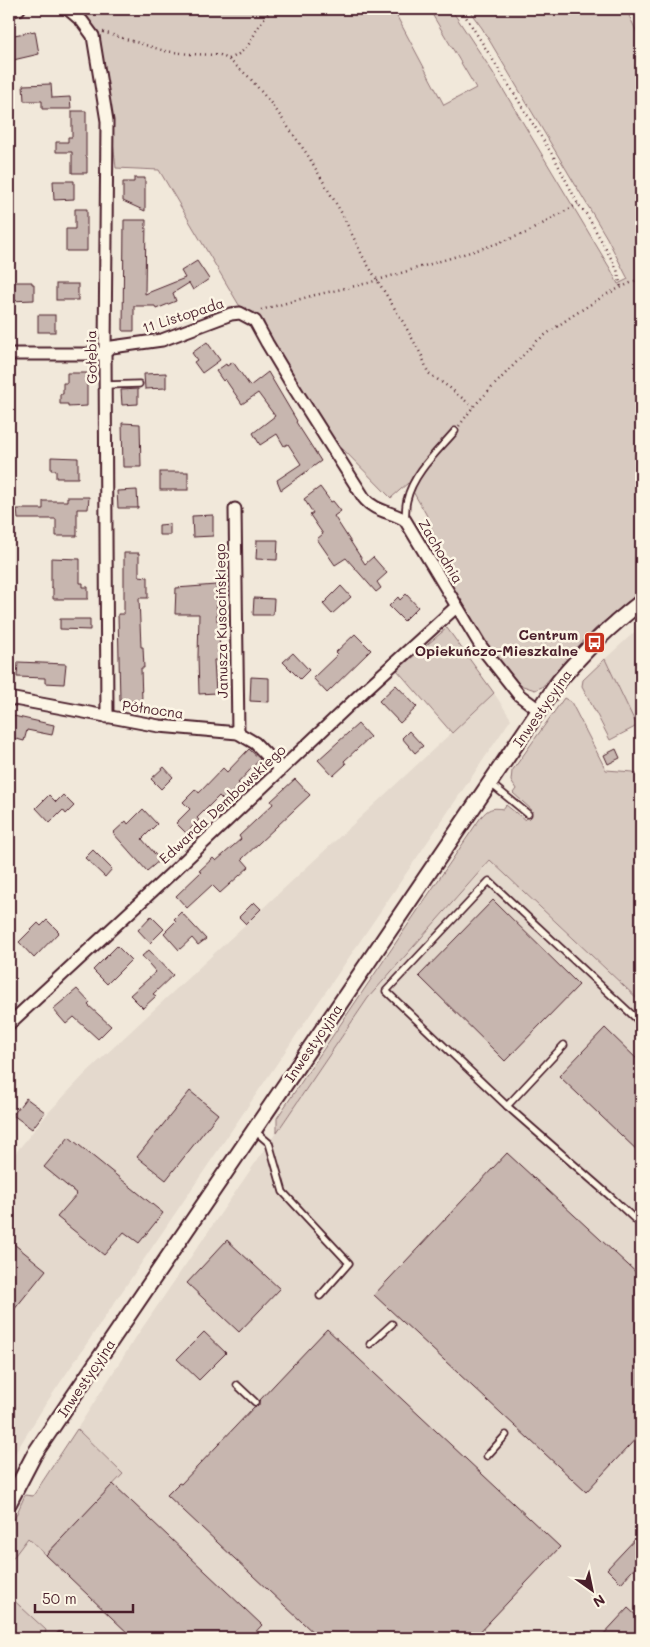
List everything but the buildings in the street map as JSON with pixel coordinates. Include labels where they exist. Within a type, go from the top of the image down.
[{"type":"street","points":[[9,11],[19,9]]},
{"type":"street","name":"Gołębia","points":[[68,9],[89,30],[95,45],[106,121],[107,717]]},
{"type":"street","name":"11 Listopada","points":[[9,354],[99,354],[112,347],[162,340],[231,314],[240,313],[248,316]]},
{"type":"street","name":"Zachodnia","points":[[248,316],[255,320],[291,383],[367,502],[396,514],[405,520],[482,648],[519,695],[539,710]]},
{"type":"street","name":"Janusza Kusocińskiego","points":[[235,510],[238,733]]},
{"type":"street","name":"Inwestycyjna","points":[[9,1502],[35,1453],[559,681],[583,653],[614,623],[641,602]]},
{"type":"street","name":"Edwarda Dembowskiego","points":[[9,1024],[456,606]]},
{"type":"street","name":"Północna","points":[[9,698],[159,726],[238,733],[256,743],[280,769]]},
{"type":"lane","points":[[106,385],[139,384]]},
{"type":"lane","points":[[405,520],[407,500],[421,470],[456,431]]},
{"type":"lane","points":[[490,784],[528,814]]},
{"type":"lane","points":[[641,1022],[490,881],[386,991],[507,1106],[611,1197],[641,1226]]},
{"type":"lane","points":[[507,1106],[564,1045]]},
{"type":"lane","points":[[254,1129],[269,1143],[283,1192],[349,1263],[320,1296]]},
{"type":"lane","points":[[370,1344],[392,1324]]},
{"type":"lane","points":[[237,1385],[254,1402]]},
{"type":"lane","points":[[487,1456],[506,1435]]},
{"type":"lane","points":[[58,1638],[60,1636],[63,1638]]},
{"type":"path","points":[[228,59],[239,55],[248,46],[266,16],[276,9]]},
{"type":"path","points":[[461,9],[555,159],[578,204],[587,215],[617,269],[620,288]]},
{"type":"path","points":[[89,30],[108,32],[165,51],[220,55],[228,59],[249,77],[274,107],[308,154],[377,280],[422,356],[428,373],[473,407]]},
{"type":"path","points":[[248,316],[286,302],[377,280],[490,246],[526,233],[578,204]]},
{"type":"path","points":[[456,431],[473,407],[538,340],[607,294],[641,278]]},
{"type":"shaded area","points":[[78,9],[393,9],[444,105],[476,88],[429,9],[451,9],[492,71],[618,284],[628,279],[607,238],[482,28],[468,9],[626,9],[641,41],[641,591],[595,629],[542,687],[535,690],[520,685],[487,644],[452,585],[426,514],[408,483],[391,498],[330,436],[274,346],[263,320],[239,305],[159,170],[116,168],[99,32]]},
{"type":"shaded area","points":[[641,626],[641,736],[605,659]]},
{"type":"shaded area","points":[[447,628],[494,693],[452,733],[397,670]]},
{"type":"shaded area","points":[[605,659],[637,726],[610,740],[582,686],[583,680]]},
{"type":"shaded area","points":[[494,693],[511,719],[45,1405],[9,1463],[9,1161],[48,1113],[86,1073]]},
{"type":"shaded area","points":[[564,698],[571,702],[606,770],[633,772],[641,777],[641,1002],[490,860],[368,998],[277,1132],[277,1118],[481,817],[491,809],[503,809],[506,805],[525,820],[533,811],[513,793],[516,789],[511,781],[512,771]]},
{"type":"shaded area","points":[[491,860],[641,1002],[641,1638],[44,1638],[45,1630],[9,1596],[9,1563],[28,1538],[46,1555],[123,1474],[77,1429],[134,1340],[368,998]]},
{"type":"shaded area","points":[[77,1429],[123,1474],[46,1555],[28,1538],[9,1563],[9,1531],[25,1495],[33,1496]]},
{"type":"shaded area","points":[[9,1596],[46,1630],[44,1638],[9,1638]]},
{"type":"place","name":"Centrum Opiekuńczo-Mieszkalne","points":[[594,642]]}]
